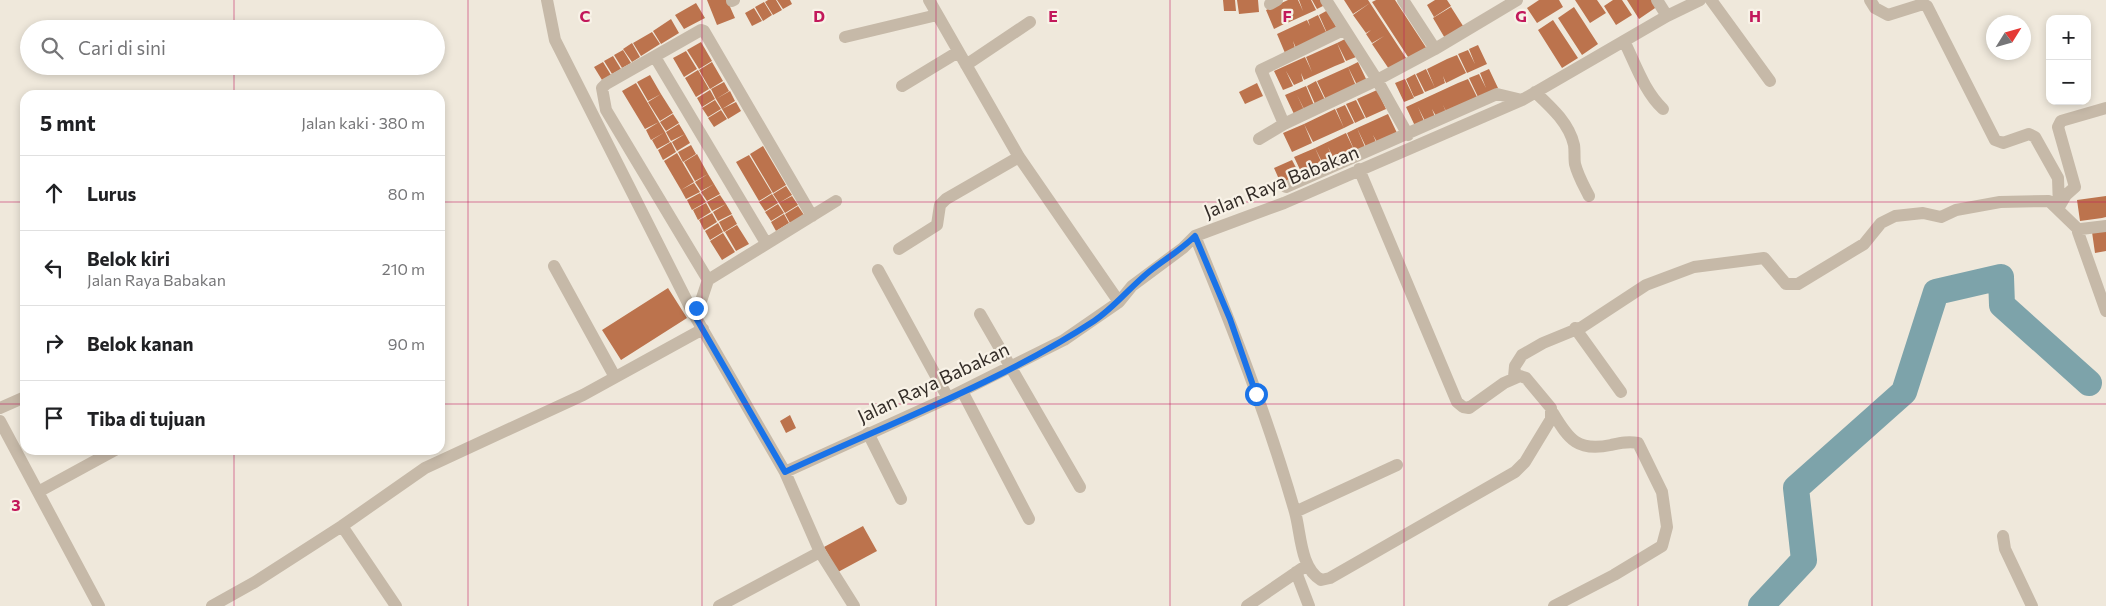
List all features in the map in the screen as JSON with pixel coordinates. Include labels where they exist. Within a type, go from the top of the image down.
[{"type":"street","points":[[547,0],[555,40],[692,311],[785,472],[820,552],[854,606]]},
{"type":"street","points":[[929,0],[1018,157],[1119,302]]},
{"type":"street","points":[[1326,0],[1343,30],[1377,80],[1408,135]]},
{"type":"street","points":[[1403,0],[1435,49]]},
{"type":"street","points":[[1259,139],[1284,124],[1377,80],[1435,49],[1517,0]]},
{"type":"street","points":[[1657,0],[1667,16]]},
{"type":"street","name":"Jalan Raya Babakan","points":[[785,472],[948,398],[1064,340],[1119,302],[1132,286],[1184,248],[1195,236],[1284,203],[1522,100],[1667,16],[1700,0]]},
{"type":"street","points":[[1712,0],[1770,81]]},
{"type":"street","points":[[1870,0],[1875,8],[1888,15],[1922,5],[1928,6],[1996,140],[2003,143],[2029,134],[2035,137],[2058,178],[2059,208]]},
{"type":"street","points":[[845,37],[937,15]]},
{"type":"street","points":[[966,65],[1030,22]]},
{"type":"street","points":[[708,280],[606,110],[602,95],[602,88],[606,84],[701,30],[707,33],[812,216]]},
{"type":"street","points":[[1284,124],[1262,70],[1343,30]]},
{"type":"street","points":[[1624,41],[1643,78],[1645,89],[1663,109]]},
{"type":"street","points":[[902,86],[958,52]]},
{"type":"street","points":[[655,57],[766,243]]},
{"type":"street","points":[[1535,92],[1554,110],[1568,130],[1574,146],[1578,172],[1589,196]]},
{"type":"street","points":[[1286,187],[1408,135],[1497,94],[1522,100]]},
{"type":"street","points":[[2059,208],[2066,195],[2075,187],[2058,127],[2060,121],[2106,108]]},
{"type":"street","points":[[899,249],[937,225],[938,211],[946,199],[1018,157]]},
{"type":"street","points":[[1359,169],[1457,402],[1469,408],[1514,377],[1526,378],[1553,413],[1571,441],[1594,449],[1630,441],[1638,443],[1662,492],[1667,527],[1662,546],[1614,575],[1554,606]]},
{"type":"street","points":[[692,311],[700,304],[708,280],[836,201]]},
{"type":"street","points":[[1514,377],[1515,366],[1522,355],[1543,342],[1575,328],[1582,327],[1646,285],[1694,267],[1764,258],[1786,284],[1798,284],[1864,244],[1881,223],[1895,216],[1923,213],[1941,217],[1956,210],[2000,202],[2049,201],[2059,208],[2079,230],[2078,235],[2101,283],[2106,310]]},
{"type":"street","points":[[2079,230],[2106,226]]},
{"type":"street","points":[[1195,236],[1230,319],[1294,512],[1308,565],[1312,575],[1321,580],[1330,578],[1515,472],[1525,462],[1553,413]]},
{"type":"street","points":[[554,266],[615,377]]},
{"type":"street","points":[[878,270],[948,398]]},
{"type":"street","points":[[980,314],[1080,487]]},
{"type":"street","points":[[1575,328],[1621,392]]},
{"type":"street","points":[[212,606],[255,582],[342,526],[425,468],[615,377],[703,329]]},
{"type":"street","points":[[962,391],[1029,519]]},
{"type":"street","points":[[0,408],[20,400]]},
{"type":"street","points":[[0,421],[99,606]]},
{"type":"street","points":[[868,433],[901,499]]},
{"type":"street","points":[[38,492],[106,455]]},
{"type":"street","points":[[1294,512],[1397,464]]},
{"type":"street","points":[[342,526],[396,606]]},
{"type":"street","points":[[2003,536],[2005,549],[2032,606]]},
{"type":"street","points":[[719,606],[820,552]]},
{"type":"street","points":[[1247,606],[1308,565]]},
{"type":"street","points":[[1296,572],[1309,606]]},
{"type":"building","points":[[707,0],[727,0],[735,18],[717,25]]},
{"type":"building","points":[[776,0],[782,10],[773,15],[765,2]]},
{"type":"building","points":[[777,0],[790,0],[792,4],[783,9]]},
{"type":"building","points":[[1223,0],[1235,0],[1236,11],[1224,11]]},
{"type":"building","points":[[1237,0],[1258,0],[1259,12],[1239,14]]},
{"type":"building","points":[[1288,0],[1298,0],[1303,11],[1299,0],[1311,0],[1316,10],[1285,24],[1282,17],[1284,24],[1274,29],[1266,10]]},
{"type":"building","points":[[1312,0],[1323,0],[1325,5],[1317,9]]},
{"type":"building","points":[[1344,0],[1368,0],[1370,3],[1353,14]]},
{"type":"building","points":[[1376,0],[1395,0],[1427,49],[1410,60],[1372,2]]},
{"type":"building","points":[[1435,0],[1447,0],[1451,6],[1434,17],[1427,5]]},
{"type":"building","points":[[1539,0],[1559,0],[1563,7],[1537,23],[1527,8]]},
{"type":"building","points":[[1575,0],[1597,0],[1606,13],[1590,23]]},
{"type":"building","points":[[1613,0],[1622,0],[1632,15],[1616,25],[1604,6]]},
{"type":"building","points":[[1627,0],[1654,0],[1658,6],[1639,19]]},
{"type":"building","points":[[764,2],[772,15],[763,21],[755,7]]},
{"type":"building","points":[[696,3],[705,18],[684,29],[675,15]]},
{"type":"building","points":[[1370,3],[1408,61],[1391,72],[1372,44],[1384,36],[1372,43],[1366,34],[1371,30],[1366,33],[1353,15]]},
{"type":"building","points":[[1451,7],[1465,29],[1446,40],[1433,18]]},
{"type":"building","points":[[1574,7],[1598,44],[1582,55],[1558,18]]},
{"type":"building","points":[[754,8],[762,21],[752,26],[745,13]]},
{"type":"building","points":[[1328,10],[1337,29],[1327,33],[1319,15]]},
{"type":"building","points":[[1318,15],[1327,34],[1296,48],[1293,41],[1295,48],[1285,53],[1277,34],[1307,20],[1310,26],[1308,20]]},
{"type":"building","points":[[671,19],[679,33],[661,44],[653,31]]},
{"type":"building","points":[[1553,20],[1578,58],[1562,68],[1538,30]]},
{"type":"building","points":[[652,32],[660,44],[641,56],[633,43]]},
{"type":"building","points":[[1347,38],[1356,57],[1346,61],[1337,43]]},
{"type":"building","points":[[701,42],[712,61],[699,69],[687,50]]},
{"type":"building","points":[[632,43],[640,57],[632,62],[623,49]]},
{"type":"building","points":[[1337,43],[1345,62],[1304,80],[1301,73],[1303,81],[1294,85],[1286,71],[1293,86],[1283,90],[1274,71],[1305,57],[1312,72],[1306,57]]},
{"type":"building","points":[[1478,45],[1487,64],[1467,73],[1458,54],[1468,50],[1475,64],[1469,49]]},
{"type":"building","points":[[623,50],[631,63],[622,68],[614,55]]},
{"type":"building","points":[[686,51],[697,69],[684,77],[673,58]]},
{"type":"building","points":[[1457,55],[1466,73],[1446,83],[1443,76],[1445,83],[1435,88],[1427,69]]},
{"type":"building","points":[[613,56],[621,69],[612,74],[604,61]]},
{"type":"building","points":[[603,62],[611,75],[602,80],[594,67]]},
{"type":"building","points":[[712,62],[723,81],[710,89],[699,70]]},
{"type":"building","points":[[1358,62],[1367,81],[1357,85],[1348,67]]},
{"type":"building","points":[[1348,67],[1356,86],[1326,100],[1317,81]]},
{"type":"building","points":[[1426,69],[1435,88],[1425,92],[1416,74]]},
{"type":"building","points":[[1489,69],[1498,88],[1478,97],[1469,78],[1479,74],[1486,88],[1480,73]]},
{"type":"building","points":[[698,70],[709,89],[696,97],[685,78]]},
{"type":"building","points":[[1415,74],[1424,93],[1414,97],[1406,79]]},
{"type":"building","points":[[650,75],[661,94],[648,101],[637,82]]},
{"type":"building","points":[[1405,79],[1414,98],[1404,102],[1395,83]]},
{"type":"building","points":[[1468,79],[1477,97],[1446,111],[1443,105],[1446,112],[1436,116],[1432,109],[1435,117],[1425,121],[1418,107],[1424,121],[1415,126],[1406,107]]},
{"type":"building","points":[[1316,81],[1325,100],[1315,104],[1307,86]]},
{"type":"building","points":[[724,82],[729,91],[716,99],[711,89]]},
{"type":"building","points":[[636,83],[659,122],[645,129],[622,91]]},
{"type":"building","points":[[1257,83],[1263,96],[1245,104],[1239,92]]},
{"type":"building","points":[[1306,86],[1314,105],[1304,109],[1297,95],[1304,110],[1294,114],[1285,95]]},
{"type":"building","points":[[710,90],[715,99],[702,107],[697,98]]},
{"type":"building","points":[[1377,90],[1386,109],[1366,118],[1357,99]]},
{"type":"building","points":[[730,91],[735,101],[722,109],[716,99]]},
{"type":"building","points":[[661,94],[673,113],[660,121],[648,102]]},
{"type":"building","points":[[715,100],[721,109],[708,117],[702,108]]},
{"type":"building","points":[[1356,100],[1365,118],[1355,123],[1346,104]]},
{"type":"building","points":[[736,102],[741,111],[728,119],[722,109]]},
{"type":"building","points":[[1345,105],[1354,123],[1344,128],[1336,109]]},
{"type":"building","points":[[1335,109],[1344,128],[1313,142],[1304,124]]},
{"type":"building","points":[[721,110],[727,119],[714,127],[708,118]]},
{"type":"building","points":[[673,114],[679,123],[666,131],[660,122]]},
{"type":"building","points":[[1388,114],[1397,133],[1377,142],[1373,135],[1376,142],[1366,147],[1357,128]]},
{"type":"building","points":[[659,122],[665,132],[651,140],[646,130]]},
{"type":"building","points":[[679,124],[685,134],[671,141],[666,132]]},
{"type":"building","points":[[1304,124],[1312,143],[1292,152],[1283,133]]},
{"type":"building","points":[[1357,128],[1365,147],[1355,152],[1347,133]]},
{"type":"building","points":[[665,132],[670,142],[657,149],[652,140]]},
{"type":"building","points":[[1346,133],[1355,152],[1335,161],[1328,147],[1334,162],[1324,166],[1315,148]]},
{"type":"building","points":[[685,134],[690,143],[677,151],[672,142]]},
{"type":"building","points":[[671,142],[676,152],[663,160],[658,150]]},
{"type":"building","points":[[691,145],[696,154],[683,162],[678,152]]},
{"type":"building","points":[[763,146],[786,185],[773,193],[750,154]]},
{"type":"building","points":[[1315,148],[1323,166],[1303,176],[1294,157]]},
{"type":"building","points":[[677,153],[694,182],[681,190],[664,161]]},
{"type":"building","points":[[697,154],[708,174],[695,181],[684,162]]},
{"type":"building","points":[[749,155],[772,193],[759,201],[736,162]]},
{"type":"building","points":[[1292,160],[1301,177],[1282,186],[1274,168]]},
{"type":"building","points":[[708,174],[714,184],[701,191],[695,182]]},
{"type":"building","points":[[694,183],[700,192],[686,199],[681,190]]},
{"type":"building","points":[[714,184],[720,194],[707,201],[701,192]]},
{"type":"building","points":[[786,186],[792,195],[779,203],[773,194]]},
{"type":"building","points":[[700,193],[706,202],[692,210],[687,200]]},
{"type":"building","points":[[772,194],[778,203],[765,211],[759,202]]},
{"type":"building","points":[[720,195],[726,204],[712,211],[707,202]]},
{"type":"building","points":[[792,196],[798,205],[785,213],[779,203]]},
{"type":"building","points":[[2106,196],[2106,217],[2080,221],[2077,200]]},
{"type":"building","points":[[706,203],[711,212],[698,220],[693,210]]},
{"type":"building","points":[[726,204],[732,214],[718,221],[713,212]]},
{"type":"building","points":[[778,204],[784,213],[771,221],[765,212]]},
{"type":"building","points":[[798,206],[804,215],[790,223],[785,214]]},
{"type":"building","points":[[712,213],[717,222],[704,230],[699,220]]},
{"type":"building","points":[[784,214],[789,223],[776,231],[771,222]]},
{"type":"building","points":[[732,215],[737,224],[724,232],[719,222]]},
{"type":"building","points":[[718,223],[723,232],[710,240],[705,231]]},
{"type":"building","points":[[737,225],[749,244],[736,251],[725,232]]},
{"type":"building","points":[[2106,230],[2106,251],[2095,253],[2092,232]]},
{"type":"building","points":[[723,233],[735,252],[722,260],[710,241]]},
{"type":"building","points":[[668,288],[687,318],[621,360],[602,330]]},
{"type":"building","points":[[790,415],[796,428],[786,433],[780,421]]},
{"type":"building","points":[[863,526],[877,551],[838,572],[824,547]]},
{"type":"waterway","points":[[1761,606],[1804,560],[1796,488],[1904,392],[1936,292],[2001,277],[2002,305],[2089,383]]},
{"type":"route","points":[[696,308],[692,311],[785,472],[948,398],[1064,340],[1096,320],[1119,302],[1132,286],[1184,248],[1195,236],[1230,319],[1256,394]]}]
